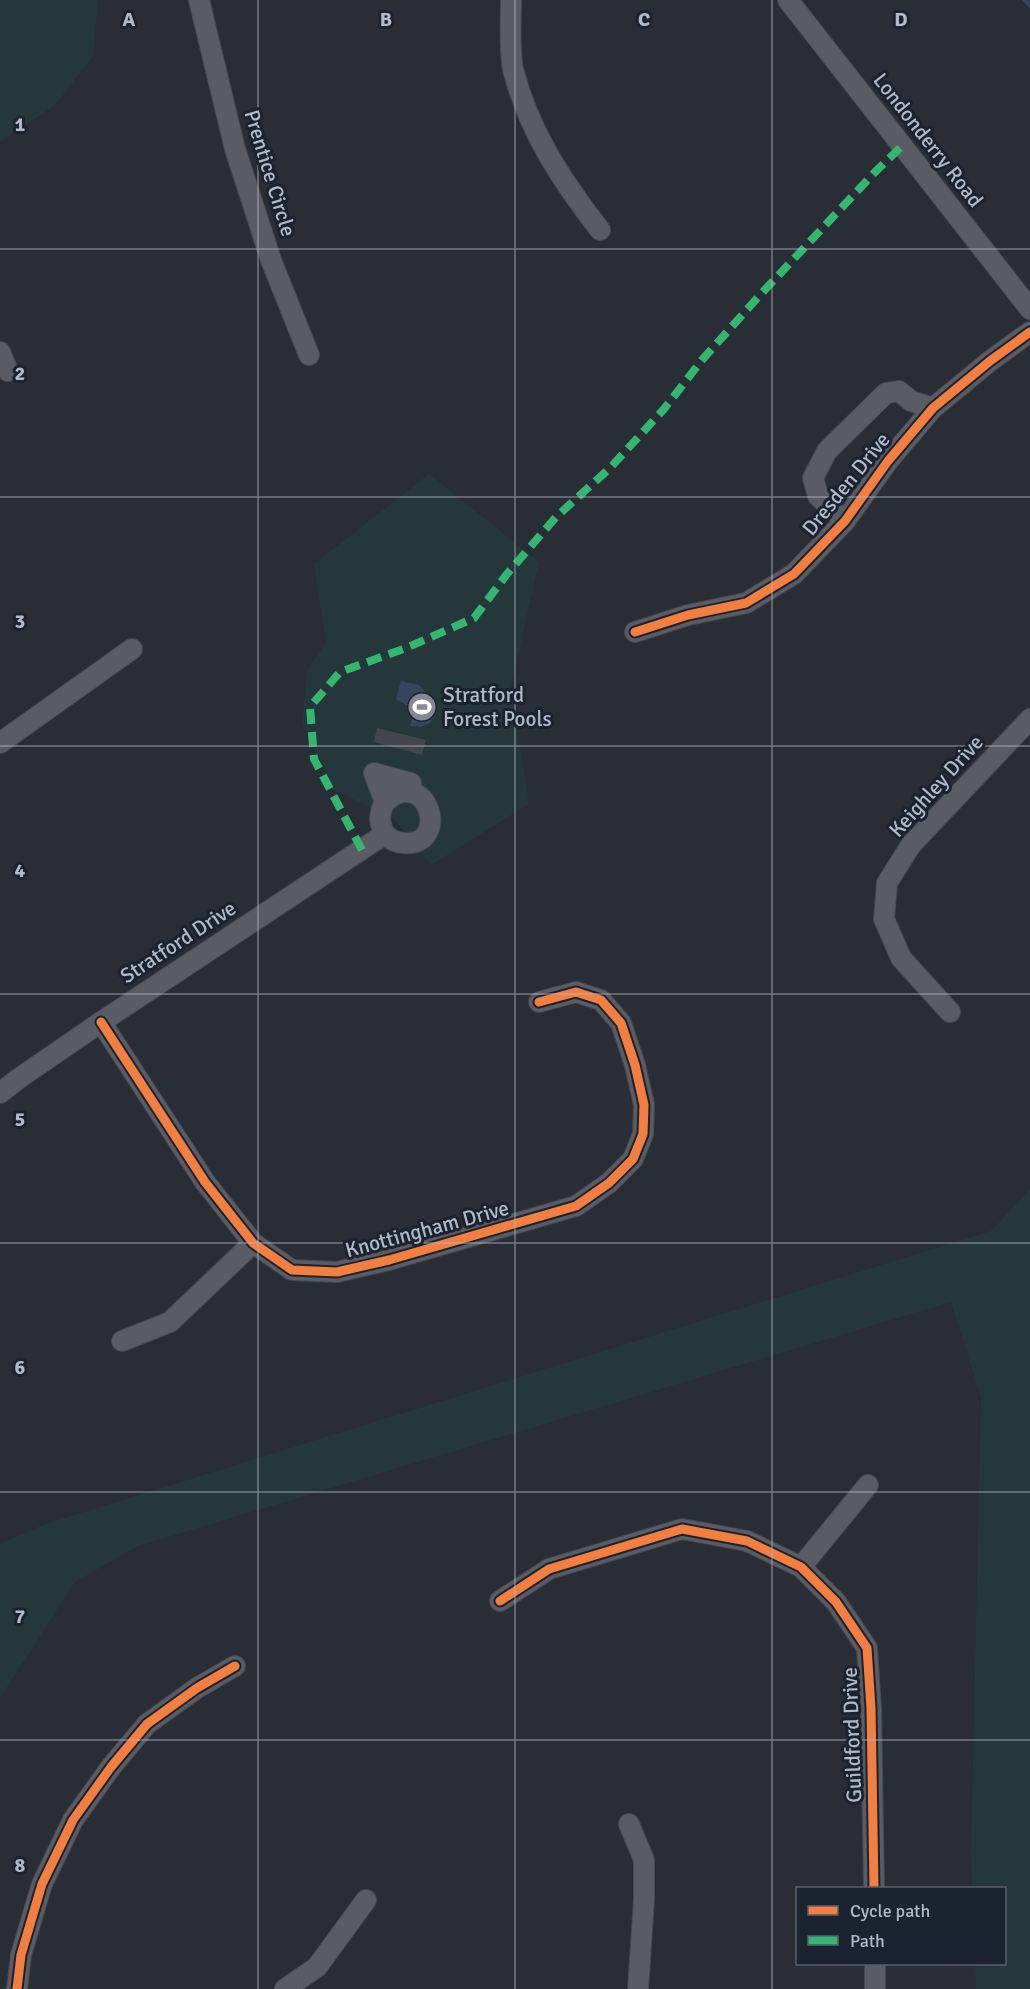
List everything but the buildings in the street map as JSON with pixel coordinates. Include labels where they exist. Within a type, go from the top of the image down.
[{"type":"street","name":"Prentice Circle","points":[[199,0],[235,149],[271,260],[309,355]]},
{"type":"street","points":[[511,0],[513,67],[532,125],[568,188],[600,230]]},
{"type":"street","name":"Londonderry Road","points":[[788,0],[1030,309]]},
{"type":"street","name":"Dresden Drive","points":[[635,632],[688,615],[746,603],[794,574],[845,521],[888,461],[933,408],[990,361],[1030,332]]},
{"type":"street","points":[[0,352],[8,371]]},
{"type":"street","name":"Dresden Drive","points":[[845,521],[818,496],[813,478],[827,451],[886,393],[899,391],[911,401],[933,408]]},
{"type":"street","points":[[0,743],[132,649]]},
{"type":"street","name":"Keighley Drive","points":[[950,1012],[902,958],[884,919],[887,883],[911,845],[1030,719]]},
{"type":"street","points":[[385,802],[374,772],[411,783],[408,792]]},
{"type":"street","points":[[408,792],[417,795],[429,807],[431,823],[428,831],[416,842],[407,844],[399,843],[385,834],[379,818],[381,809],[391,796],[408,792]]},
{"type":"street","name":"Stratford Drive","points":[[0,1093],[101,1022],[385,834]]},
{"type":"street","name":"Knottingham Drive","points":[[101,1022],[205,1182],[253,1243],[292,1270],[337,1272],[389,1260],[576,1206],[609,1183],[633,1159],[643,1134],[644,1105],[635,1065],[621,1023],[601,1000],[576,992],[539,1002]]},
{"type":"street","points":[[122,1341],[170,1322],[253,1243]]},
{"type":"street","points":[[801,1567],[867,1485]]},
{"type":"street","name":"Guildford Drive","points":[[500,1601],[549,1569],[682,1529],[747,1541],[801,1567],[836,1602],[867,1648],[871,1708],[874,1887]]},
{"type":"street","points":[[17,1989],[21,1955],[42,1884],[73,1820],[111,1767],[147,1724],[197,1688],[235,1666]]},
{"type":"street","points":[[629,1824],[644,1860],[644,1900],[638,1989]]},
{"type":"street","points":[[285,1989],[317,1967],[366,1900]]},
{"type":"street","points":[[875,1965],[875,1989]]},
{"type":"shaded area","points":[[0,0],[98,0],[93,56],[55,105],[0,142]]},
{"type":"shaded area","points":[[429,474],[539,562],[511,687],[529,804],[431,865],[394,819],[332,789],[302,724],[307,671],[326,642],[314,564]]},
{"type":"shaded area","points":[[1030,1189],[1030,1989],[976,1989],[975,1965],[1006,1965],[1006,1887],[972,1887],[981,1397],[951,1302],[138,1546],[75,1582],[0,1698],[0,1544],[45,1524],[991,1231]]},
{"type":"water","name":"Stratford Forest Pools","points":[[401,681],[419,685],[436,704],[431,723],[421,727],[410,726],[414,710],[396,699]]},
{"type":"waterway","points":[[1025,0],[1030,5]]},
{"type":"marked path","points":[[362,850],[314,759],[310,707],[340,672],[406,648],[474,618],[507,574],[556,517],[610,468],[664,409],[702,360],[760,295],[902,146]]},
{"type":"cycle path","points":[[635,632],[688,615],[746,603],[794,574],[845,521],[888,461],[933,408],[990,361],[1030,332]]},
{"type":"cycle path","points":[[101,1022],[205,1182],[253,1243],[292,1270],[337,1272],[389,1260],[576,1206],[609,1183],[633,1159],[643,1134],[644,1105],[635,1065],[621,1023],[601,1000],[576,992],[539,1002]]},
{"type":"cycle path","points":[[500,1601],[549,1569],[682,1529],[747,1541],[801,1567],[836,1602],[867,1648],[871,1708],[874,1887]]},
{"type":"cycle path","points":[[17,1989],[21,1955],[42,1884],[73,1820],[111,1767],[147,1724],[197,1688],[235,1666]]},
{"type":"place","name":"Stratford Forest Pools","points":[[422,707]]}]
